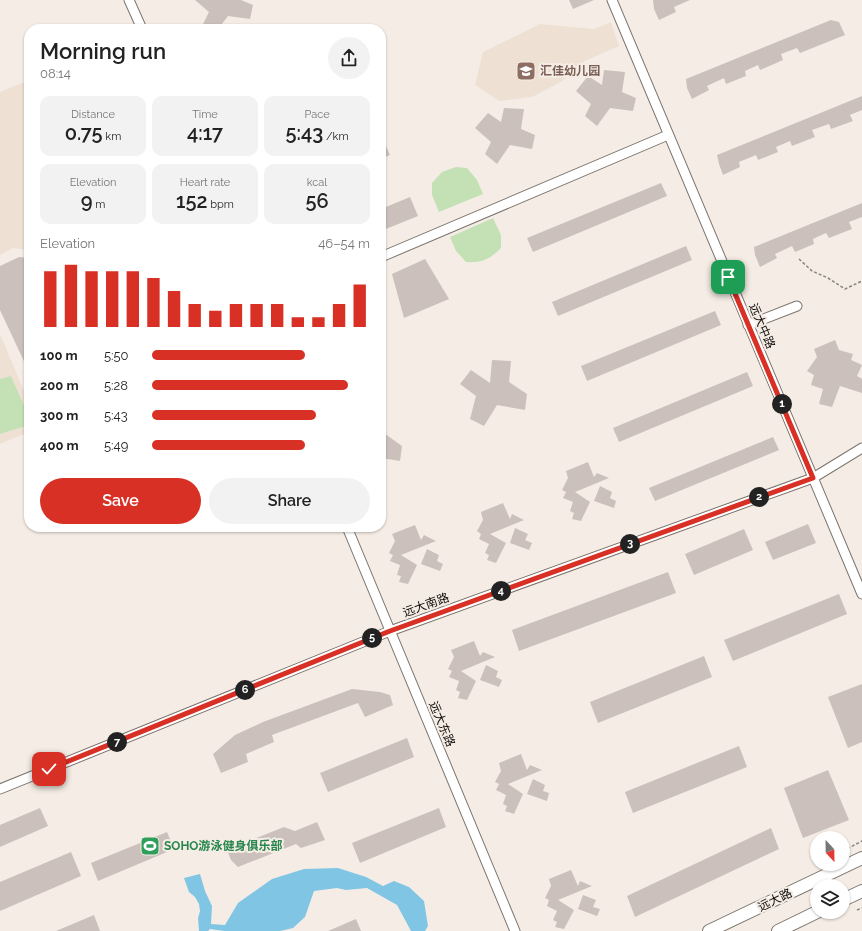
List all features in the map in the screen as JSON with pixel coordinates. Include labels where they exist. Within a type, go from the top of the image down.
[{"type":"main road","name":"远大路","points":[[710,931],[862,858]]},
{"type":"main road","points":[[850,897],[862,891]]},
{"type":"main road","points":[[778,931],[810,916]]},
{"type":"street","points":[[129,0],[140,24]]},
{"type":"street","name":"远大中路","points":[[612,0],[862,594]]},
{"type":"street","points":[[386,255],[668,135]]},
{"type":"street","points":[[748,324],[797,306]]},
{"type":"street","name":"远大南路","points":[[0,789],[390,631],[813,478],[862,448]]},
{"type":"street","name":"远大东路","points":[[349,532],[515,931]]},
{"type":"path","points":[[799,259],[812,272],[828,278],[845,289],[862,281]]},
{"type":"path","points":[[850,847],[862,841]]},
{"type":"path","points":[[857,910],[862,908]]},
{"type":"shaded area","name":"汇佳幼儿园","points":[[611,22],[619,46],[585,61],[561,82],[532,97],[499,101],[475,85],[483,52],[540,24],[594,29]]},
{"type":"shaded area","points":[[24,82],[24,249],[13,248],[0,255],[0,92]]},
{"type":"shaded area","points":[[0,334],[24,391],[24,434],[0,444]]},
{"type":"green space","points":[[456,167],[467,168],[477,180],[483,194],[439,212],[432,195],[432,183],[442,172]]},
{"type":"green space","points":[[493,218],[501,235],[501,248],[485,260],[466,262],[456,251],[450,237]]},
{"type":"green space","points":[[11,376],[24,406],[24,427],[0,434],[0,379]]},
{"type":"water","points":[[338,868],[366,877],[383,886],[394,881],[409,887],[424,901],[428,926],[425,931],[411,931],[397,905],[367,888],[346,890],[337,888],[314,891],[305,917],[293,928],[280,931],[224,931],[210,929],[208,931],[199,931],[199,904],[195,897],[189,892],[184,878],[200,874],[205,891],[212,906],[211,924],[225,925],[238,903],[272,879],[304,869]]},
{"type":"building","points":[[195,0],[241,0],[253,5],[250,19],[228,16],[222,24],[203,24],[209,12]]},
{"type":"building","points":[[569,0],[594,0],[573,9]]},
{"type":"building","points":[[653,0],[690,0],[674,7],[676,12],[659,20],[654,9]]},
{"type":"building","points":[[831,20],[839,22],[845,35],[800,53],[797,48],[781,54],[783,60],[760,70],[758,65],[745,71],[746,76],[726,84],[724,78],[707,86],[709,90],[692,99],[687,88],[686,79]]},
{"type":"building","points":[[604,70],[625,72],[622,92],[636,98],[633,111],[610,108],[597,126],[585,116],[591,104],[576,91],[588,76],[602,85]]},
{"type":"building","points":[[862,96],[862,110],[850,115],[853,121],[831,129],[829,124],[812,130],[815,137],[792,146],[790,141],[776,147],[778,152],[758,160],[756,155],[739,162],[740,167],[723,175],[717,155]]},
{"type":"building","points":[[504,108],[524,109],[521,129],[535,135],[532,149],[510,145],[497,164],[485,154],[491,142],[475,128],[488,113],[501,122]]},
{"type":"building","points":[[386,146],[390,155],[386,157]]},
{"type":"building","points":[[661,183],[667,196],[533,252],[527,238]]},
{"type":"building","points":[[410,197],[418,216],[386,229],[386,207]]},
{"type":"building","points":[[862,203],[862,217],[849,222],[852,229],[829,238],[826,233],[813,239],[814,244],[795,252],[792,246],[775,254],[777,258],[760,267],[755,255],[754,247]]},
{"type":"building","points":[[686,246],[692,260],[558,316],[552,302]]},
{"type":"building","points":[[19,257],[24,258],[24,361],[0,310],[0,266]]},
{"type":"building","points":[[425,259],[449,299],[404,318],[392,274]]},
{"type":"building","points":[[715,311],[721,325],[587,381],[581,366]]},
{"type":"building","points":[[835,340],[839,350],[853,354],[851,360],[862,365],[857,376],[862,379],[862,393],[840,386],[832,407],[819,404],[823,389],[811,385],[814,375],[807,371],[817,357],[814,349]]},
{"type":"building","points":[[492,360],[511,361],[509,382],[527,394],[525,410],[497,405],[484,426],[470,419],[476,396],[460,384],[471,370],[490,383]]},
{"type":"building","points":[[747,372],[753,386],[619,442],[613,428]]},
{"type":"building","points":[[386,435],[402,446],[400,461],[386,459]]},
{"type":"building","points":[[773,437],[779,450],[655,501],[649,488]]},
{"type":"building","points":[[588,462],[594,477],[597,473],[609,478],[575,492],[590,502],[581,521],[572,519],[574,513],[570,511],[573,502],[563,498],[566,492],[562,490],[568,478],[566,471]]},
{"type":"building","points":[[600,486],[612,492],[610,498],[616,501],[614,508],[594,501]]},
{"type":"building","points":[[503,503],[510,519],[512,514],[524,520],[490,534],[506,543],[496,563],[487,560],[489,555],[485,553],[489,544],[479,539],[481,534],[477,531],[483,520],[481,512]]},
{"type":"building","points":[[808,524],[816,543],[773,560],[765,542]]},
{"type":"building","points":[[415,525],[421,540],[424,535],[436,541],[401,555],[417,565],[408,584],[399,582],[401,576],[397,575],[400,565],[390,561],[393,555],[389,553],[395,541],[392,534]]},
{"type":"building","points":[[515,528],[528,534],[525,540],[532,543],[529,550],[510,543]]},
{"type":"building","points":[[744,529],[753,550],[694,575],[685,554]]},
{"type":"building","points":[[427,549],[439,555],[437,561],[443,564],[440,571],[421,564]]},
{"type":"building","points":[[668,572],[676,593],[519,651],[512,630]]},
{"type":"building","points":[[839,594],[847,614],[733,661],[724,640]]},
{"type":"building","points":[[474,641],[480,656],[483,652],[495,657],[461,671],[476,681],[467,700],[458,698],[460,692],[456,690],[459,681],[449,677],[452,671],[448,669],[454,657],[451,650]]},
{"type":"building","points":[[704,656],[712,677],[598,723],[590,702]]},
{"type":"building","points":[[486,665],[498,671],[496,677],[502,680],[499,687],[480,680]]},
{"type":"building","points":[[862,684],[862,742],[848,748],[828,697]]},
{"type":"building","points":[[352,689],[380,692],[390,695],[393,705],[365,717],[358,703],[272,735],[274,742],[246,754],[248,762],[221,773],[213,754],[235,735],[263,722]]},
{"type":"building","points":[[407,738],[414,757],[328,792],[320,773]]},
{"type":"building","points":[[739,746],[747,767],[633,813],[625,792]]},
{"type":"building","points":[[521,754],[527,770],[530,765],[542,770],[508,784],[523,794],[514,814],[505,811],[507,806],[503,804],[506,795],[496,790],[499,784],[495,782],[501,771],[499,763]]},
{"type":"building","points":[[828,770],[849,820],[821,831],[810,831],[810,835],[803,838],[784,788]]},
{"type":"building","points":[[533,779],[545,785],[543,791],[549,793],[547,801],[527,794]]},
{"type":"building","points":[[40,808],[48,826],[0,847],[0,825]]},
{"type":"building","points":[[439,808],[446,827],[360,863],[352,843]]},
{"type":"building","points":[[317,822],[325,840],[301,848],[296,844],[238,867],[231,860],[227,850],[284,827],[295,831]]},
{"type":"building","points":[[771,828],[779,849],[635,917],[627,896]]},
{"type":"building","points":[[167,832],[174,849],[98,881],[91,863]]},
{"type":"building","points":[[71,852],[81,876],[0,911],[0,882]]},
{"type":"building","points":[[571,870],[578,886],[580,881],[592,886],[558,900],[574,910],[564,929],[555,927],[557,922],[553,920],[557,911],[547,906],[549,900],[545,898],[551,886],[549,879]]},
{"type":"building","points":[[583,895],[596,900],[593,907],[600,909],[597,916],[578,909]]},
{"type":"building","points":[[94,915],[100,931],[56,931]]},
{"type":"building","points":[[356,919],[361,931],[328,931]]},
{"type":"place","name":"汇佳幼儿园","points":[[526,71]]},
{"type":"place","name":"SOHO游泳健身俱乐部","points":[[150,846]]},
{"type":"route","points":[[49,769],[390,631],[813,478],[728,277]]}]
